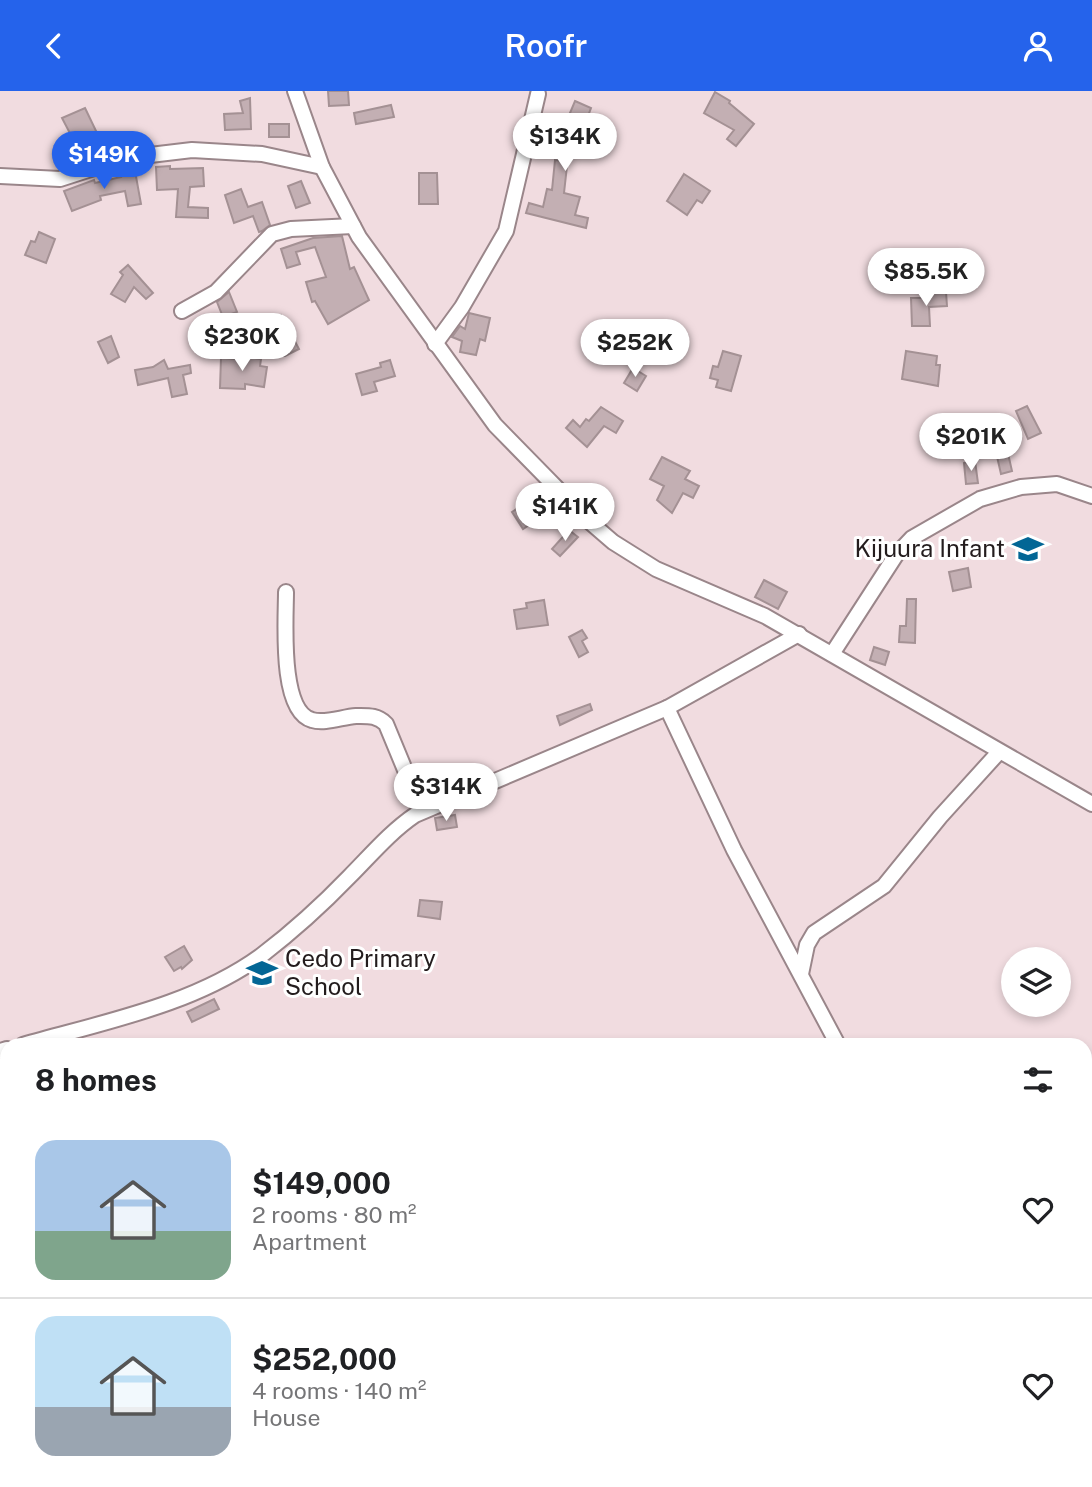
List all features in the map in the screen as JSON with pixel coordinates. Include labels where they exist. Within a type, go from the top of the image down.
[{"type":"street","points":[[295,91],[322,167],[353,226],[435,344],[495,425],[613,542],[656,569],[765,615],[1092,804]]},
{"type":"street","points":[[435,344],[463,307],[506,230],[538,94]]},
{"type":"street","points":[[0,176],[60,179],[125,158],[192,150],[262,153],[322,167]]},
{"type":"street","points":[[182,311],[216,292],[272,234],[292,229],[353,226]]},
{"type":"street","points":[[832,654],[896,555],[912,538],[980,499],[1021,487],[1057,484],[1092,496]]},
{"type":"street","points":[[286,592],[287,657],[296,707],[303,716],[317,721],[364,716],[382,719],[422,811]]},
{"type":"street","points":[[46,1038],[191,993],[237,972],[300,923],[396,830],[422,811],[667,708],[799,634]]},
{"type":"street","points":[[667,708],[728,838],[834,1038]]},
{"type":"street","points":[[801,974],[807,945],[814,933],[884,886],[940,817],[999,752]]},
{"type":"building","points":[[328,91],[348,91],[349,105],[329,106]]},
{"type":"building","points":[[715,92],[730,101],[729,103],[754,124],[736,146],[727,139],[734,130],[704,113]]},
{"type":"building","points":[[250,98],[251,129],[225,130],[224,114],[243,113],[240,101]]},
{"type":"building","points":[[575,101],[591,108],[577,145],[580,146],[577,155],[573,154],[567,166],[564,193],[580,197],[575,215],[588,218],[586,228],[526,213],[529,203],[543,207],[547,189],[552,190],[555,160],[564,161],[568,141],[552,135],[557,122],[565,125]]},
{"type":"building","points":[[391,105],[394,117],[356,124],[354,113]]},
{"type":"building","points":[[85,108],[97,133],[75,143],[62,118]]},
{"type":"building","points":[[269,124],[289,124],[289,137],[269,137]]},
{"type":"building","points":[[170,166],[170,169],[203,168],[204,186],[190,187],[188,207],[208,208],[208,218],[176,217],[178,189],[157,190],[156,167]]},
{"type":"building","points":[[135,171],[141,204],[128,206],[125,191],[100,196],[101,200],[72,211],[64,191],[94,180],[95,183]]},
{"type":"building","points":[[419,173],[437,173],[438,204],[419,204]]},
{"type":"building","points":[[684,174],[710,191],[702,203],[697,200],[687,215],[667,201]]},
{"type":"building","points":[[301,181],[310,203],[296,208],[288,186]]},
{"type":"building","points":[[241,189],[248,207],[262,202],[270,225],[262,231],[259,232],[253,216],[234,223],[225,195]]},
{"type":"building","points":[[39,232],[55,239],[46,263],[25,255],[31,241],[35,242]]},
{"type":"building","points":[[342,236],[350,269],[354,267],[369,300],[328,324],[315,301],[312,302],[306,282],[326,277],[315,247],[296,252],[300,264],[287,268],[281,249],[313,238]]},
{"type":"building","points":[[128,265],[153,293],[146,299],[134,287],[125,302],[111,294],[123,275],[120,272]]},
{"type":"building","points":[[229,292],[237,312],[223,317],[217,302]]},
{"type":"building","points":[[946,292],[947,306],[929,307],[930,326],[912,326],[911,298],[931,298],[931,293]]},
{"type":"building","points":[[469,313],[490,318],[485,341],[480,339],[476,355],[460,352],[462,341],[452,337],[460,326],[465,329]]},
{"type":"building","points":[[281,315],[299,349],[285,356],[281,356],[264,324]]},
{"type":"building","points":[[111,336],[119,357],[108,363],[98,342]]},
{"type":"building","points":[[723,351],[741,356],[731,391],[716,387],[718,380],[710,378],[713,366],[718,367]]},
{"type":"building","points":[[906,351],[937,356],[936,365],[940,365],[938,386],[902,379]]},
{"type":"building","points":[[239,356],[261,359],[260,366],[267,367],[264,387],[245,384],[245,389],[220,388],[221,358],[239,359]]},
{"type":"building","points":[[164,360],[168,369],[190,365],[191,373],[183,375],[187,394],[172,397],[168,378],[138,385],[135,370],[153,367]]},
{"type":"building","points":[[390,360],[395,376],[374,382],[377,391],[362,395],[356,374],[381,367],[380,363]]},
{"type":"building","points":[[633,368],[646,376],[637,391],[624,383]]},
{"type":"building","points":[[1027,406],[1041,433],[1028,439],[1016,411]]},
{"type":"building","points":[[601,407],[623,421],[616,433],[604,426],[587,447],[566,428],[573,420],[580,427]]},
{"type":"building","points":[[1004,436],[1012,471],[1001,474],[993,439]]},
{"type":"building","points":[[662,457],[690,471],[685,479],[699,486],[693,498],[683,493],[672,513],[657,500],[664,486],[650,479]]},
{"type":"building","points":[[975,461],[978,483],[966,484],[964,463]]},
{"type":"building","points":[[524,504],[535,521],[523,529],[512,512]]},
{"type":"building","points":[[569,530],[578,537],[560,556],[552,549]]},
{"type":"building","points":[[968,568],[971,587],[953,591],[949,572]]},
{"type":"building","points":[[764,580],[787,592],[778,609],[755,597]]},
{"type":"building","points":[[907,599],[916,599],[915,643],[899,642],[900,626],[906,626]]},
{"type":"building","points":[[544,600],[548,625],[517,629],[514,610],[527,608],[526,603]]},
{"type":"building","points":[[582,630],[587,638],[582,641],[588,652],[579,657],[569,637]]},
{"type":"building","points":[[874,647],[889,652],[885,665],[870,660]]},
{"type":"building","points":[[590,704],[592,710],[560,725],[557,716]]},
{"type":"building","points":[[455,815],[457,827],[437,830],[435,818]]},
{"type":"building","points":[[420,900],[442,902],[440,919],[418,916]]},
{"type":"building","points":[[184,946],[192,960],[182,969],[181,967],[174,971],[165,957]]},
{"type":"building","points":[[214,999],[219,1009],[192,1022],[187,1012]]},
{"type":"place","name":"Kijuura Infant","points":[[1028,549]]},
{"type":"place","name":"Cedo Primary School","points":[[262,973]]}]
